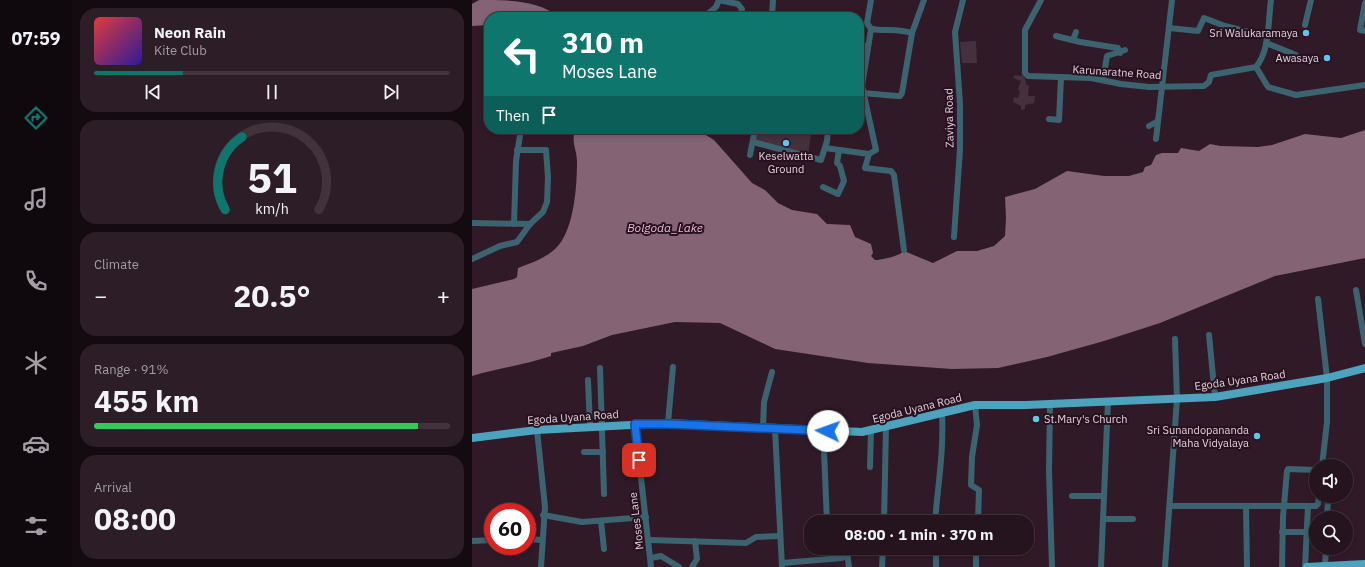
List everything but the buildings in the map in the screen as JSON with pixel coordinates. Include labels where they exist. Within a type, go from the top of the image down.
[{"type":"main road","name":"Egoda Uyana Road","points":[[472,438],[537,430],[635,424],[828,431],[871,430],[974,405],[1050,404],[1215,397],[1327,378],[1365,368]]},
{"type":"main road","points":[[1306,567],[1365,564]]},
{"type":"street","points":[[710,12],[716,7],[719,0],[738,4],[742,9],[741,12]]},
{"type":"street","points":[[772,12],[773,0]]},
{"type":"street","points":[[871,0],[867,23],[872,29],[890,32],[903,30],[912,33]]},
{"type":"street","points":[[864,93],[900,96],[912,33],[924,0]]},
{"type":"street","name":"Zaviya Road","points":[[954,237],[960,149],[960,104],[955,32],[963,0]]},
{"type":"street","name":"Karunaratne Road","points":[[1041,0],[1025,30],[1025,73],[1028,76],[1090,78],[1121,84],[1204,86],[1210,82],[1211,75],[1256,67]]},
{"type":"street","points":[[1156,139],[1172,0]]},
{"type":"street","points":[[1271,0],[1266,40],[1260,62],[1256,67],[1268,87],[1296,95],[1365,85]]},
{"type":"street","points":[[1305,25],[1310,0]]},
{"type":"street","points":[[1365,3],[1360,30],[1365,31]]},
{"type":"street","points":[[1169,28],[1198,31],[1204,18],[1266,40],[1296,55]]},
{"type":"street","points":[[864,66],[872,29]]},
{"type":"street","points":[[1074,40],[1076,32]]},
{"type":"street","points":[[1056,36],[1121,49],[1107,56],[1104,88]]},
{"type":"street","points":[[1049,119],[1059,120],[1061,78]]},
{"type":"street","points":[[825,148],[869,154],[876,150],[864,97]]},
{"type":"street","points":[[1149,126],[1158,121]]},
{"type":"street","points":[[514,224],[517,150],[520,134]]},
{"type":"street","points":[[750,155],[754,134]]},
{"type":"street","points":[[753,142],[821,160],[827,134]]},
{"type":"street","points":[[472,259],[500,246],[517,242],[530,224],[543,212],[547,202],[546,150],[517,150]]},
{"type":"street","points":[[823,187],[838,194],[844,181],[840,166],[836,163],[839,150]]},
{"type":"street","points":[[869,154],[865,168],[891,171],[894,175],[904,250]]},
{"type":"street","points":[[472,223],[530,224]]},
{"type":"street","points":[[1356,290],[1365,344]]},
{"type":"street","points":[[1318,300],[1327,378],[1327,422],[1323,459]]},
{"type":"street","points":[[1209,335],[1215,397]]},
{"type":"street","points":[[1165,567],[1171,506],[1177,399],[1175,339]]},
{"type":"street","points":[[668,424],[673,367]]},
{"type":"street","points":[[600,368],[604,494]]},
{"type":"street","points":[[763,428],[764,402],[772,372]]},
{"type":"street","points":[[588,380],[590,426]]},
{"type":"street","points":[[1101,567],[1108,401]]},
{"type":"street","points":[[1050,404],[1049,479],[1052,567]]},
{"type":"street","points":[[974,405],[977,425],[972,457],[971,485],[979,490],[978,515]]},
{"type":"street","points":[[936,515],[941,477],[943,437],[942,412]]},
{"type":"street","name":"Moses Lane","points":[[635,424],[650,540],[651,567]]},
{"type":"street","points":[[884,515],[886,426]]},
{"type":"street","points":[[775,429],[779,536],[782,565],[842,558],[843,555]]},
{"type":"street","points":[[537,430],[545,507],[543,515],[541,567]]},
{"type":"street","points":[[870,467],[871,430]]},
{"type":"street","points":[[827,515],[824,451],[828,431]]},
{"type":"street","points":[[584,452],[603,452]]},
{"type":"street","points":[[1282,567],[1282,532],[1288,469],[1309,470]]},
{"type":"street","points":[[1072,496],[1104,496]]},
{"type":"street","points":[[1171,506],[1285,507],[1308,506],[1318,503]]},
{"type":"street","points":[[1306,567],[1308,506]]},
{"type":"street","points":[[1246,507],[1247,567]]},
{"type":"street","points":[[543,515],[574,522],[646,517]]},
{"type":"street","points":[[1103,520],[1133,519]]},
{"type":"street","points":[[601,521],[604,548]]},
{"type":"street","points":[[1282,532],[1307,532]]},
{"type":"street","points":[[650,540],[695,540],[746,543],[756,537],[779,536]]},
{"type":"street","points":[[472,541],[484,540]]},
{"type":"street","points":[[536,540],[542,540]]},
{"type":"street","points":[[692,567],[697,559],[695,540]]},
{"type":"street","points":[[845,555],[848,567]]},
{"type":"street","points":[[882,567],[883,555]]},
{"type":"street","points":[[936,555],[936,567]]},
{"type":"street","points":[[976,555],[976,567]]},
{"type":"street","points":[[1325,566],[1326,555]]},
{"type":"street","points":[[651,558],[661,556],[679,567]]},
{"type":"shaded area","points":[[976,41],[977,63],[962,63],[960,42]]},
{"type":"shaded area","points":[[1024,74],[1026,84],[1029,86],[1028,96],[1035,96],[1034,103],[1025,105],[1025,109],[1021,110],[1021,106],[1013,102],[1014,97],[1018,98],[1020,92],[1018,89],[1021,81],[1013,78],[1015,75],[1021,76]]},
{"type":"shaded area","name":"Keselwatta Ground","points":[[757,134],[811,134],[808,154],[755,141]]},
{"type":"water","points":[[479,0],[522,2],[542,7],[552,12],[484,12],[484,25],[472,26],[472,4]]},
{"type":"water","name":"Bolgoda_Lake","points":[[1365,130],[1365,258],[1275,276],[1160,323],[1047,357],[998,368],[952,369],[868,363],[775,349],[720,323],[675,322],[612,335],[583,346],[551,353],[551,356],[541,359],[472,376],[472,289],[514,279],[517,277],[518,268],[548,255],[562,240],[571,220],[575,195],[577,157],[574,134],[704,134],[714,140],[752,183],[765,190],[778,203],[792,210],[817,214],[827,224],[850,225],[855,237],[871,244],[873,253],[871,256],[875,260],[898,255],[904,251],[933,263],[957,251],[977,251],[994,246],[1005,236],[1005,197],[1035,189],[1067,171],[1104,176],[1129,176],[1143,172],[1145,167],[1151,165],[1156,155],[1162,153],[1178,153],[1181,148],[1199,151],[1210,144],[1220,146],[1258,147],[1272,145],[1305,134],[1341,138]]},
{"type":"place","name":"Sri Walukaramaya","points":[[1306,33]]},
{"type":"place","name":"Awasaya","points":[[1327,58]]},
{"type":"place","name":"Keselwatta Ground","points":[[786,143]]},
{"type":"place","name":"St.Mary's Church","points":[[1036,419]]},
{"type":"place","name":"Sri Sunandopananda Maha Vidyalaya","points":[[1257,436]]},
{"type":"route","points":[[639,460],[635,424],[828,431]]}]
